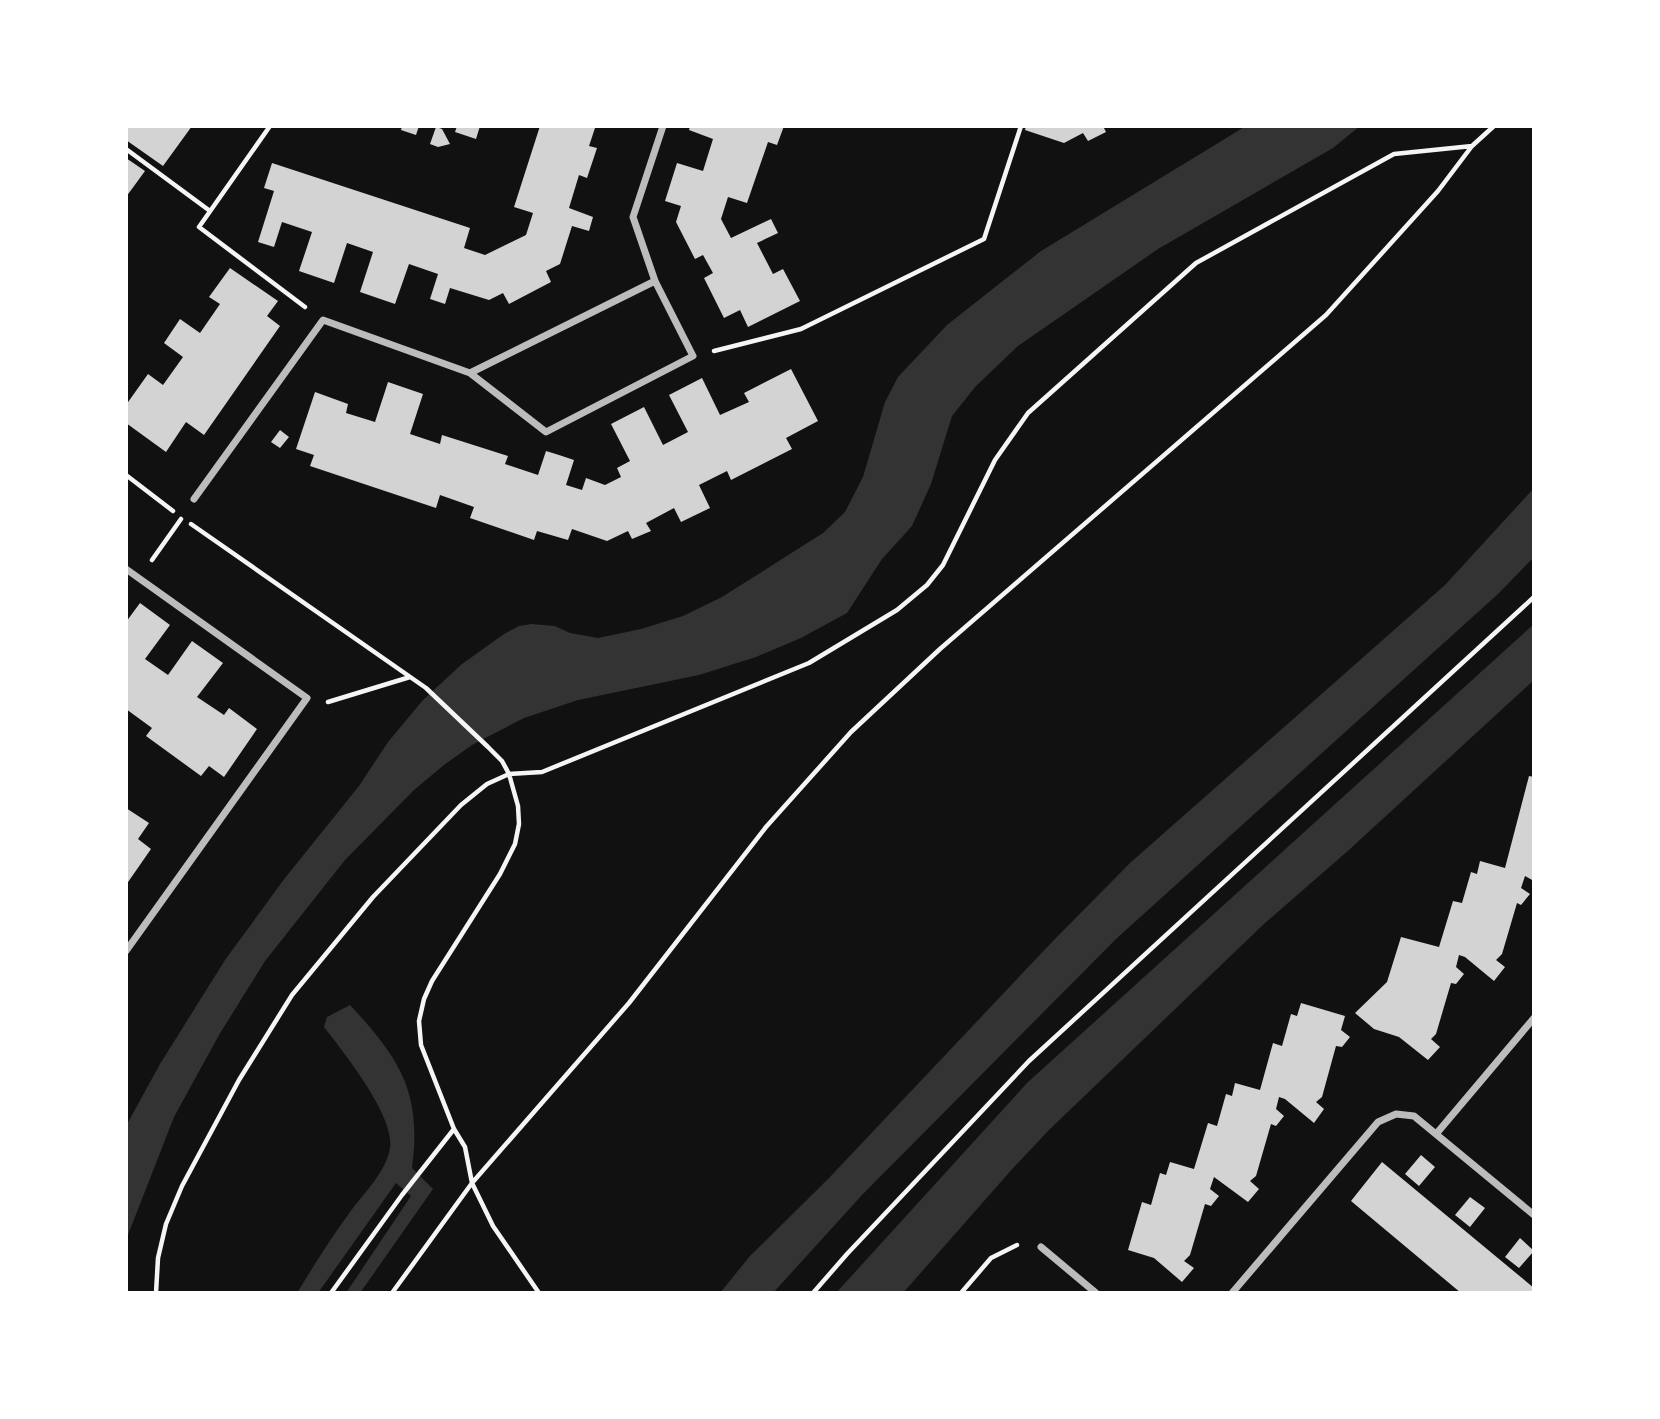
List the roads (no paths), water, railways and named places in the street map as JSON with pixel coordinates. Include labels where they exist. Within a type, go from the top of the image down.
[{"type":"street","points":[[194,499],[323,320],[470,373],[546,432],[693,356],[655,282],[632,218],[663,126]]},
{"type":"street","points":[[470,373],[655,282]]},
{"type":"street","points":[[126,569],[307,698],[126,951]]},
{"type":"street","points":[[1437,1133],[1534,1018]]},
{"type":"street","points":[[1232,1293],[1378,1122],[1396,1114],[1414,1116],[1534,1215]]},
{"type":"street","points":[[1041,1247],[1096,1293]]}]
